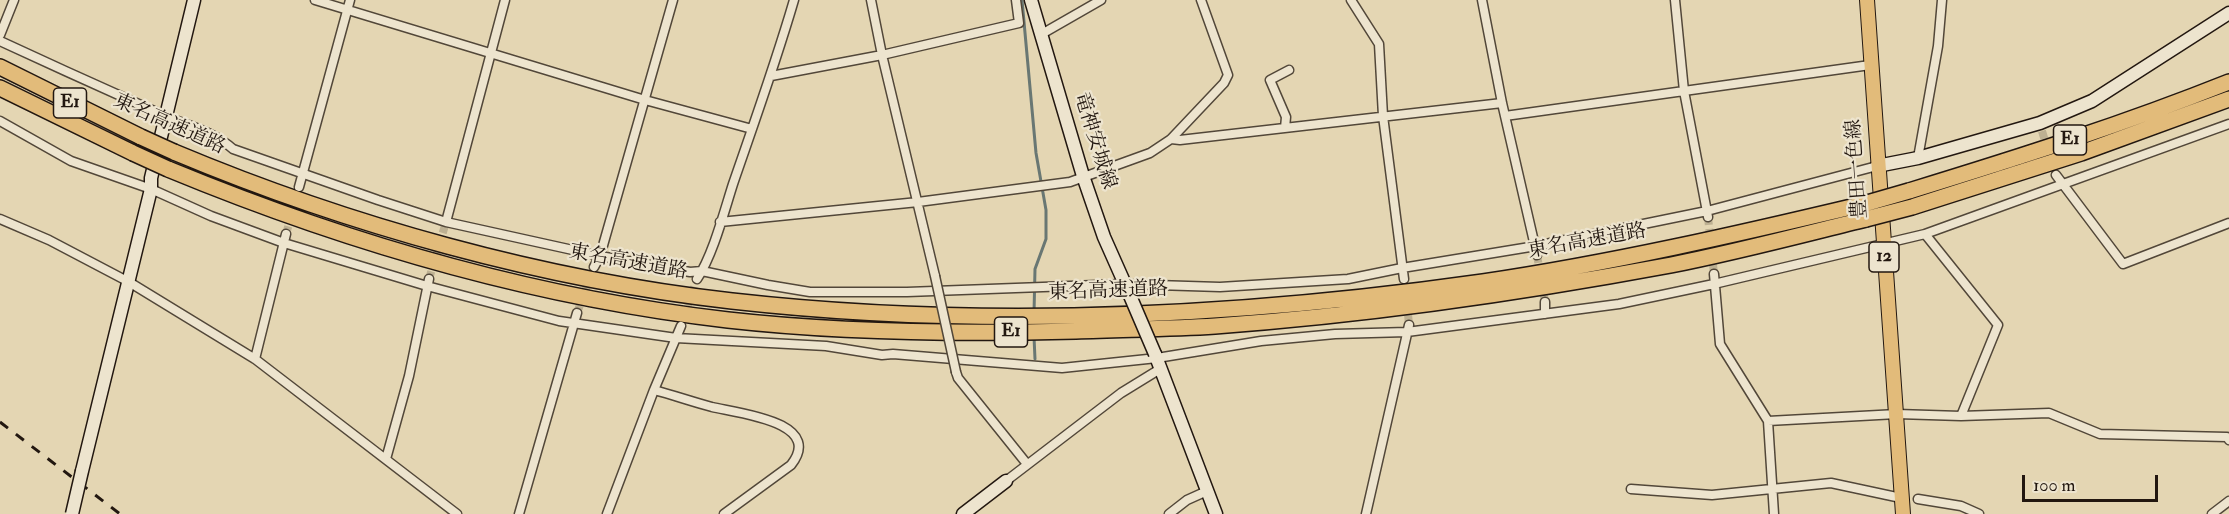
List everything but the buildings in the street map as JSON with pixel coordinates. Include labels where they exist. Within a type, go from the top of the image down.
[{"type":"highway","name":"東名高速道路","points":[[0,67],[174,152],[268,189],[341,214],[445,245],[527,265],[664,292],[731,301],[931,315],[1050,315],[1219,309],[1384,294],[1486,281],[1865,211],[1912,207],[2081,153],[2229,99]]},
{"type":"highway","name":"東名高速道路","points":[[0,88],[168,169],[263,206],[440,264],[521,284],[596,299],[727,320],[909,332],[1026,332],[1203,326],[1387,308],[1487,296],[1675,264],[1865,211],[1909,191],[2077,138],[2165,108],[2229,82]]},
{"type":"main road","name":"豊田一色線","points":[[1867,0],[1903,514]]},
{"type":"street","points":[[0,34],[14,0]]},
{"type":"street","points":[[72,514],[129,282],[151,189],[151,178],[194,0]]},
{"type":"street","points":[[315,0],[645,100],[752,129]]},
{"type":"street","points":[[299,187],[350,0]]},
{"type":"street","points":[[446,222],[505,0]]},
{"type":"street","points":[[594,267],[600,256],[674,0]]},
{"type":"street","points":[[700,275],[771,76],[794,0]]},
{"type":"street","points":[[871,0],[958,378],[1027,464]]},
{"type":"street","points":[[771,76],[882,55],[1019,23],[1016,0]]},
{"type":"street","name":"竜神安城線","points":[[1031,0],[1083,176],[1157,360]]},
{"type":"street","points":[[1040,35],[1101,0]]},
{"type":"street","points":[[720,222],[918,202],[1070,182],[1150,153],[1171,138],[1224,83],[1228,75],[1201,0]]},
{"type":"street","points":[[1351,0],[1379,44],[1383,116],[1404,279]]},
{"type":"street","points":[[1482,0],[1502,103],[1536,250]]},
{"type":"street","points":[[1675,0],[1684,91],[1707,214]]},
{"type":"street","points":[[1918,158],[1938,46],[1942,0]]},
{"type":"street","points":[[0,41],[167,117],[198,128],[233,149],[446,222],[600,256],[700,275],[810,291],[1220,288],[1348,279],[1402,268],[1536,250],[1707,214],[1877,166],[2041,127],[2092,101],[2229,13]]},
{"type":"street","points":[[1505,116],[1870,65]]},
{"type":"street","points":[[1285,128],[1286,117],[1270,80],[1289,70]]},
{"type":"street","points":[[1171,138],[1180,140],[1502,103]]},
{"type":"street","points":[[0,121],[71,161],[151,189],[211,216],[428,283],[573,324],[676,338],[826,346],[882,355],[1062,368],[1157,360],[1261,341],[1545,314],[1619,304],[1714,285],[1883,242],[1925,234],[2229,124]]},
{"type":"street","points":[[2056,175],[2123,264],[2229,223]]},
{"type":"street","points":[[0,219],[49,240],[129,282],[255,359],[457,514]]},
{"type":"street","points":[[1925,234],[1998,325],[1961,416]]},
{"type":"street","points":[[255,359],[285,239]]},
{"type":"street","points":[[1714,274],[1720,344],[1768,421],[1774,514]]},
{"type":"street","points":[[386,459],[410,376],[428,283]]},
{"type":"street","points":[[1545,302],[1545,314]]},
{"type":"street","points":[[519,514],[577,314]]},
{"type":"street","points":[[607,514],[681,326]]},
{"type":"street","points":[[1366,514],[1408,328]]},
{"type":"street","points":[[963,514],[1121,393],[1157,360]]},
{"type":"street","points":[[1157,360],[1216,514]]},
{"type":"street","points":[[654,390],[769,420],[790,429],[799,443],[798,456],[791,465],[724,514]]},
{"type":"street","points":[[1768,421],[1897,414],[1961,416],[2049,413],[2100,434],[2227,437],[2229,440]]},
{"type":"street","points":[[1631,489],[1712,495],[1831,483],[1901,498]]},
{"type":"street","points":[[1169,514],[1187,500],[1207,491]]},
{"type":"street","points":[[1918,499],[1961,506],[1979,514]]},
{"type":"street","points":[[2212,514],[2229,501]]},
{"type":"waterway","points":[[1022,0],[1036,153],[1046,210],[1046,239],[1035,269],[1034,313]]},
{"type":"waterway","points":[[1034,337],[1035,359]]},
{"type":"tunnel","points":[[2042,131],[2048,151]]},
{"type":"tunnel","points":[[286,234],[297,196]]},
{"type":"tunnel","points":[[1708,217],[1714,274]]},
{"type":"tunnel","points":[[429,279],[446,222]]},
{"type":"tunnel","points":[[1537,255],[1545,302]]},
{"type":"tunnel","points":[[577,313],[594,267]]},
{"type":"tunnel","points":[[684,317],[697,279]]},
{"type":"tunnel","points":[[1407,303],[1409,325]]},
{"type":"railway","points":[[0,422],[120,514]]}]
